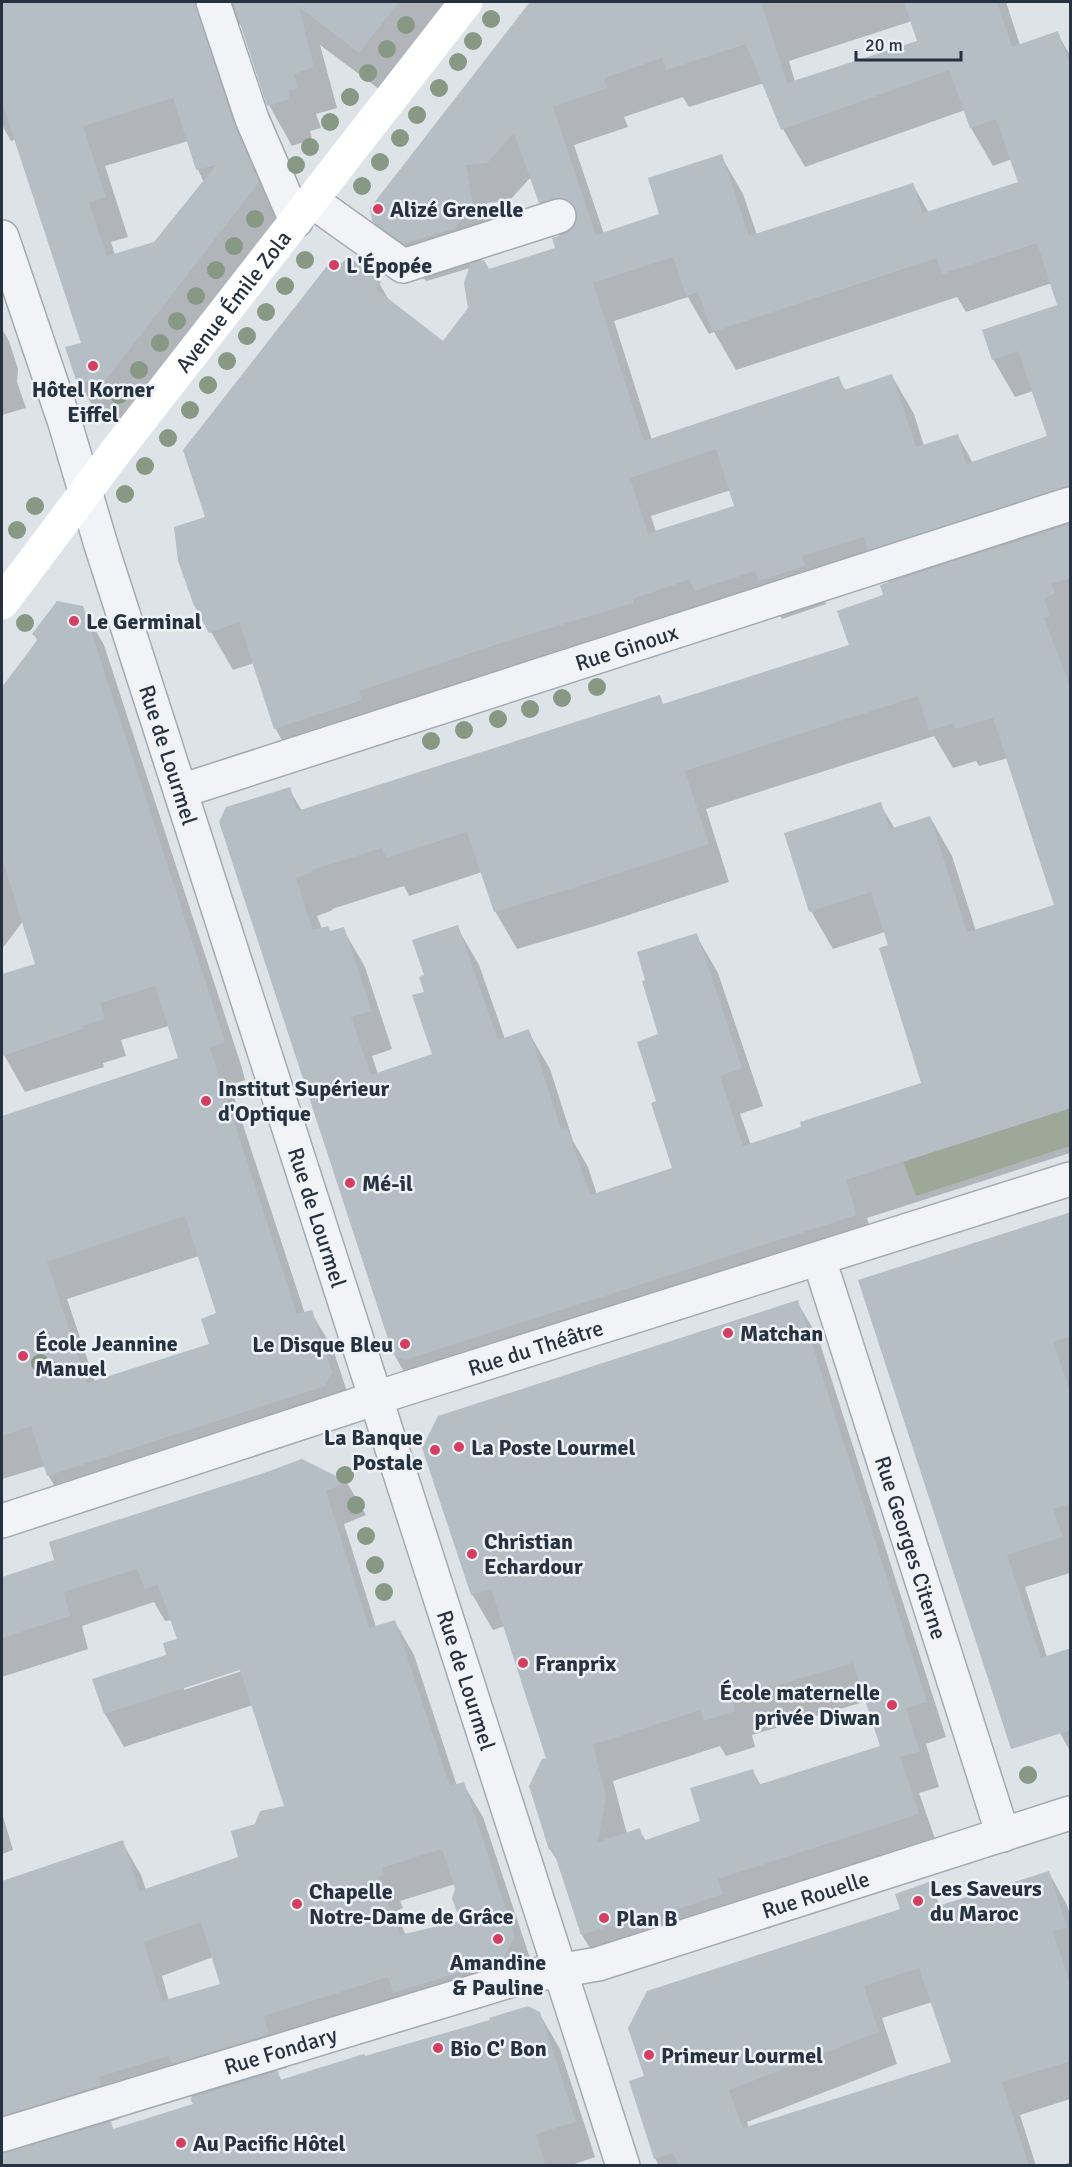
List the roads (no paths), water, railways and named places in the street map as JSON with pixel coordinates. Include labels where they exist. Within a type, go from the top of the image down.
[{"type":"main road","name":"Avenue Émile Zola","points":[[2,603],[85,492],[466,2]]},
{"type":"street","points":[[213,2],[252,119],[304,211],[403,266],[559,216]]},
{"type":"street","name":"Rue de Lourmel","points":[[2,237],[65,423],[85,492],[375,1399],[623,2166]]},
{"type":"street","name":"Rue Ginoux","points":[[181,791],[1071,504]]},
{"type":"street","name":"Rue du Théâtre","points":[[2,1521],[375,1399],[1071,1179]]},
{"type":"street","name":"Rue Georges Citerne","points":[[819,1259],[1003,1835]]},
{"type":"street","name":"Rue Rouelle","points":[[559,1972],[598,1964],[1071,1813]]},
{"type":"street","name":"Rue Fondary","points":[[2,2135],[522,1977],[559,1972]]},
{"type":"place","name":"Alizé Grenelle","points":[[378,209]]},
{"type":"place","name":"L'Épopée","points":[[334,265]]},
{"type":"place","name":"Hôtel Korner Eiffel","points":[[93,366]]},
{"type":"place","name":"Le Germinal","points":[[74,621]]},
{"type":"place","name":"Institut Supérieur d'Optique","points":[[206,1101]]},
{"type":"place","name":"Mé-il","points":[[350,1183]]},
{"type":"place","name":"Matchan","points":[[728,1333]]},
{"type":"place","name":"Le Disque Bleu","points":[[405,1344]]},
{"type":"place","name":"École Jeannine Manuel","points":[[23,1356]]},
{"type":"place","name":"La Poste Lourmel","points":[[459,1447]]},
{"type":"place","name":"La Banque Postale","points":[[435,1450]]},
{"type":"place","name":"Christian Echardour","points":[[472,1554]]},
{"type":"place","name":"Franprix","points":[[523,1663]]},
{"type":"place","name":"École maternelle privée Diwan","points":[[892,1705]]},
{"type":"place","name":"Les Saveurs du Maroc","points":[[918,1901]]},
{"type":"place","name":"Chapelle Notre-Dame de Grâce","points":[[297,1904]]},
{"type":"place","name":"Plan B","points":[[604,1918]]},
{"type":"place","name":"Amandine & Pauline","points":[[498,1939]]},
{"type":"place","name":"Bio C' Bon","points":[[438,2048]]},
{"type":"place","name":"Primeur Lourmel","points":[[649,2055]]},
{"type":"place","name":"Au Pacific Hôtel","points":[[181,2143]]}]
